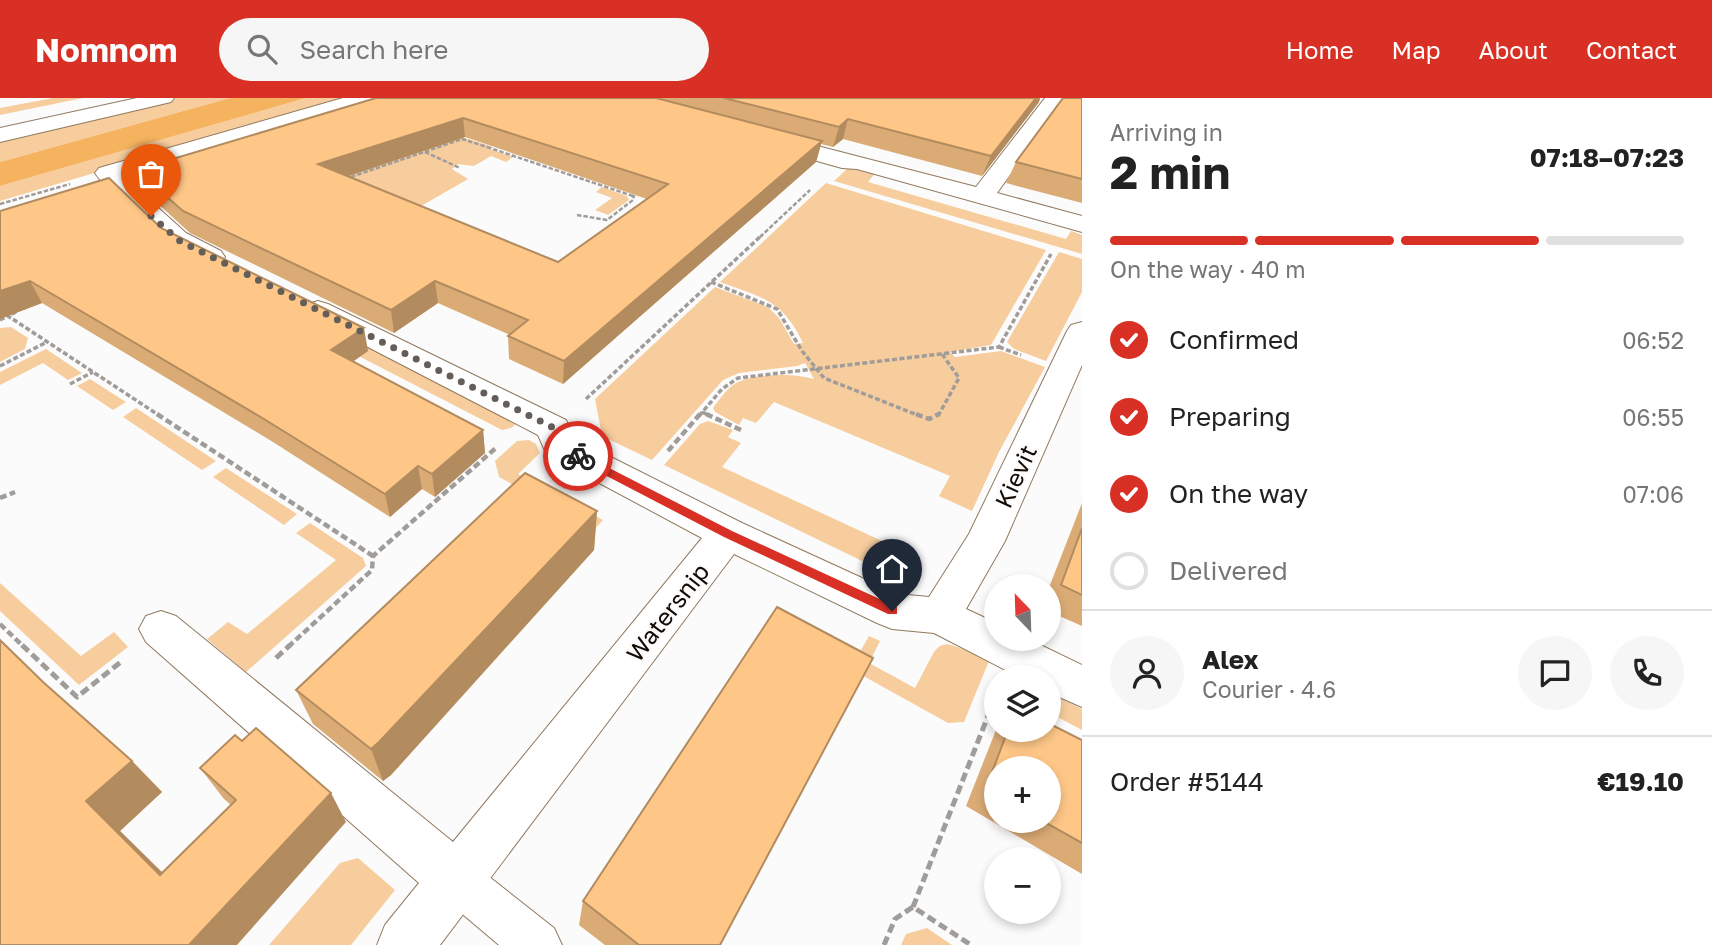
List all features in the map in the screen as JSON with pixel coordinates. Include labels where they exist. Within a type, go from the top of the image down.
[{"type":"street","points":[[0,121],[100,98]]},
{"type":"street","points":[[0,135],[164,98]]},
{"type":"street","points":[[107,173],[365,98]]},
{"type":"street","points":[[982,196],[1055,98]]},
{"type":"street","points":[[751,136],[842,161],[858,162],[1082,224]]},
{"type":"street","points":[[107,173],[177,239],[239,271]]},
{"type":"street","name":"Watersnip","points":[[288,295],[543,422],[559,446],[728,534],[405,945]]},
{"type":"street","name":"Kievit","points":[[940,616],[985,541],[1082,331]]},
{"type":"street","points":[[728,534],[892,611],[940,616],[1082,687]]},
{"type":"street","points":[[161,629],[457,880]]},
{"type":"lane","points":[[457,880],[537,945]]},
{"type":"path","points":[[341,181],[462,139],[633,196]]},
{"type":"path","points":[[487,147],[499,140]]},
{"type":"path","points":[[424,152],[460,168]]},
{"type":"path","points":[[236,694],[372,570],[373,556],[543,422],[712,282],[842,161]]},
{"type":"path","points":[[0,204],[107,173]]},
{"type":"path","points":[[578,215],[607,220],[643,189]]},
{"type":"path","points":[[636,487],[722,389],[738,378],[999,347],[1054,249]]},
{"type":"path","points":[[712,282],[777,309],[815,369],[824,378],[918,415],[935,418],[959,378],[942,353]]},
{"type":"path","points":[[0,320],[19,311]]},
{"type":"path","points":[[8,316],[373,556]]},
{"type":"path","points":[[0,366],[47,342]]},
{"type":"path","points":[[70,384],[93,372]]},
{"type":"path","points":[[702,412],[741,430]]},
{"type":"path","points":[[0,498],[15,492]]},
{"type":"path","points":[[0,624],[77,697],[161,629]]},
{"type":"path","points":[[884,945],[895,919],[913,907],[984,727]]},
{"type":"path","points":[[913,907],[971,945]]},
{"type":"shaded area","points":[[53,98],[83,98],[0,115],[0,108]]},
{"type":"shaded area","points":[[176,98],[230,98],[0,162],[0,139]]},
{"type":"shaded area","points":[[230,98],[306,98],[0,186],[0,162]]},
{"type":"shaded area","points":[[306,98],[347,98],[0,201],[0,186]]},
{"type":"shaded area","points":[[462,137],[513,157],[506,162],[491,156],[474,166],[458,164],[452,169],[468,179],[416,209],[322,185]]},
{"type":"shaded area","points":[[862,168],[876,172],[868,182],[1066,239],[1071,231],[1082,235],[1082,254],[834,181],[847,169]]},
{"type":"shaded area","points":[[826,183],[1046,250],[991,345],[950,352],[955,357],[1001,351],[1045,367],[999,452],[972,511],[939,496],[950,476],[774,402],[756,423],[743,418],[739,425],[715,412],[713,408],[726,391],[736,383],[753,377],[775,375],[814,379],[805,363],[739,373],[723,380],[652,460],[602,436],[595,399],[715,287],[768,307],[779,318],[794,344],[803,343],[795,328],[779,309],[759,297],[720,282]]},
{"type":"shaded area","points":[[602,187],[627,196],[629,200],[608,215],[595,210],[612,198],[596,192]]},
{"type":"shaded area","points":[[166,245],[517,423],[502,430],[157,252]]},
{"type":"shaded area","points":[[1059,252],[1082,259],[1082,292],[1046,361],[1014,349],[1007,342]]},
{"type":"shaded area","points":[[11,327],[28,338],[25,349],[0,362],[0,328]]},
{"type":"shaded area","points":[[46,349],[82,373],[68,380],[43,363],[0,385],[0,372]]},
{"type":"shaded area","points":[[90,379],[126,402],[113,410],[77,386]]},
{"type":"shaded area","points":[[136,408],[216,461],[202,470],[123,417]]},
{"type":"shaded area","points":[[708,421],[733,430],[728,437],[741,443],[722,467],[908,553],[898,571],[887,573],[664,465],[700,424]]},
{"type":"shaded area","points":[[529,440],[536,444],[540,453],[518,474],[603,520],[595,529],[499,477],[495,461],[517,441]]},
{"type":"shaded area","points":[[226,468],[297,514],[284,525],[213,477]]},
{"type":"shaded area","points":[[310,523],[363,558],[366,566],[246,672],[207,639],[228,622],[247,634],[336,560],[296,533]]},
{"type":"shaded area","points":[[0,583],[81,656],[114,632],[128,647],[79,685],[0,611]]},
{"type":"shaded area","points":[[786,633],[857,657],[869,636],[880,641],[869,663],[915,688],[935,650],[941,646],[947,644],[957,647],[989,661],[984,665],[984,673],[964,722],[948,723]]},
{"type":"shaded area","points":[[1061,698],[1082,709],[1082,730],[1061,719]]},
{"type":"shaded area","points":[[358,858],[395,890],[351,945],[269,945],[340,863]]},
{"type":"shaded area","points":[[927,928],[952,945],[901,945],[906,934]]},
{"type":"building","points":[[376,98],[656,98],[822,141],[564,361],[508,336],[528,320],[435,281],[391,310],[183,211],[136,170]],"holes":[[[463,118],[668,184],[558,262],[318,164]]]},
{"type":"building","points":[[724,98],[1036,98],[991,156],[848,119],[839,127]]},
{"type":"building","points":[[1063,98],[1082,98],[1082,179],[1016,162]]},
{"type":"building","points":[[109,178],[161,228],[364,328],[331,350],[483,430],[432,474],[418,466],[385,494],[30,281],[0,291],[0,211]]},
{"type":"building","points":[[525,473],[597,511],[371,749],[296,690]]},
{"type":"building","points":[[1082,528],[1082,595],[1061,585]]},
{"type":"building","points":[[777,607],[873,658],[720,945],[639,945],[583,901]]},
{"type":"building","points":[[0,640],[132,761],[86,801],[160,875],[236,800],[200,768],[235,735],[242,741],[256,728],[331,793],[189,945],[0,945]]},
{"type":"building","points":[[1061,730],[1082,740],[1082,843],[1061,831],[1061,756],[998,756],[1003,742],[1061,742]]},
{"type":"way so far","points":[[151,216],[180,241],[554,428],[559,446],[578,456]]},
{"type":"route","points":[[578,456],[728,534],[892,611]]}]
